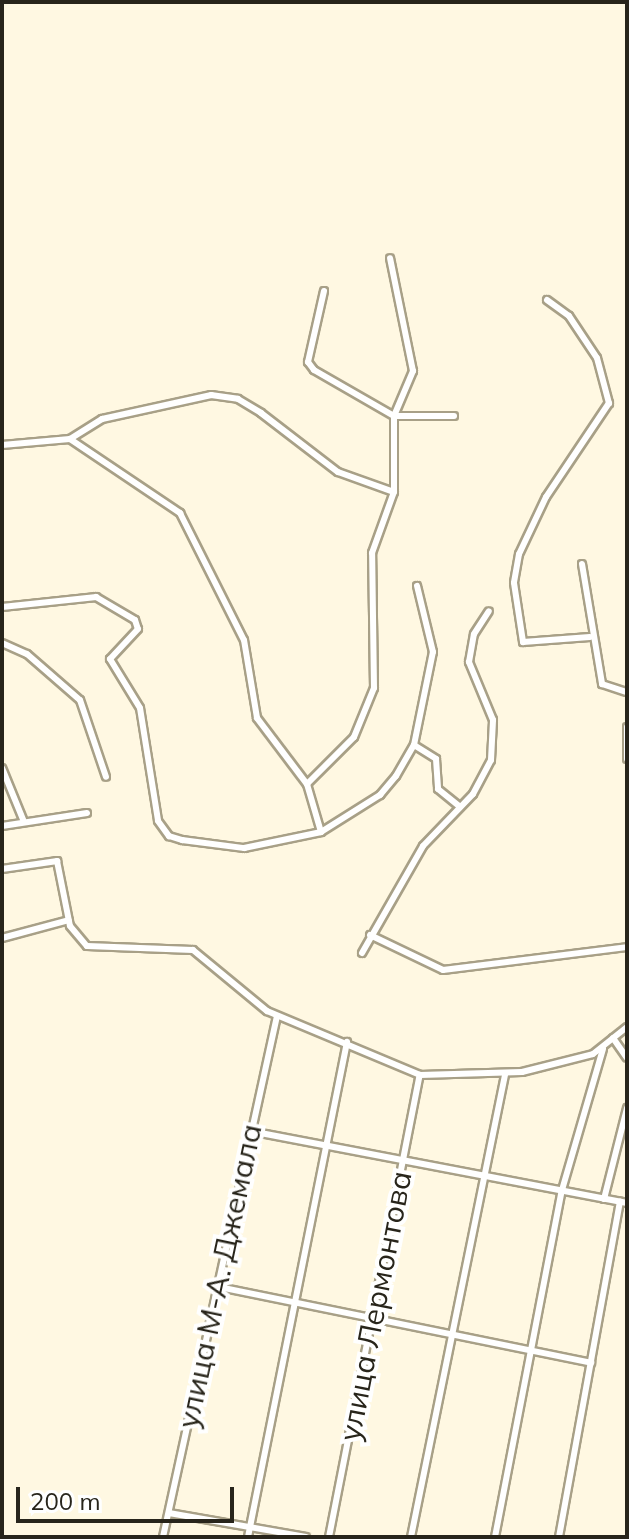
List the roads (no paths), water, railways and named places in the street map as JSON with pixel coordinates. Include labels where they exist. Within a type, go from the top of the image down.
[{"type":"street","points":[[307,784],[354,737],[370,706],[375,676],[369,618],[372,553],[394,492],[394,416],[413,371],[413,352],[390,258]]},
{"type":"street","points":[[324,291],[308,362],[394,416],[454,416]]},
{"type":"street","points":[[547,300],[569,316],[597,358],[609,403],[546,497],[519,554],[514,583],[523,642],[590,637]]},
{"type":"street","points":[[2,445],[70,439],[102,419],[211,395],[238,399],[338,472],[394,492]]},
{"type":"street","points":[[70,439],[180,513],[244,640],[257,718],[307,784],[321,832]]},
{"type":"street","points":[[582,564],[590,637],[602,684],[627,692]]},
{"type":"street","points":[[2,607],[96,597],[135,620],[138,629],[110,659],[140,708],[158,821],[169,836],[244,848],[321,832],[380,795],[414,745],[433,652],[417,586]]},
{"type":"street","points":[[362,953],[423,846],[458,805],[473,794],[495,745],[493,720],[469,662],[474,634],[489,611]]},
{"type":"street","points":[[2,643],[27,654],[80,700],[106,777]]},
{"type":"street","points":[[627,727],[627,759]]},
{"type":"street","points":[[414,745],[431,754],[438,789],[458,805]]},
{"type":"street","points":[[2,768],[24,822]]},
{"type":"street","points":[[2,826],[87,813]]},
{"type":"street","points":[[2,869],[57,861],[69,920],[87,946],[193,950],[277,1016],[347,1042],[420,1075],[505,1073],[593,1054],[627,1027]]},
{"type":"street","points":[[2,938],[69,920]]},
{"type":"street","points":[[370,935],[443,970],[627,947]]},
{"type":"street","name":"улица М-А. Джемала","points":[[163,1537],[214,1286],[277,1016]]},
{"type":"street","points":[[613,1038],[626,1056]]},
{"type":"street","points":[[248,1537],[347,1042]]},
{"type":"street","points":[[495,1537],[562,1190],[604,1045]]},
{"type":"street","points":[[411,1537],[455,1336],[505,1073]]},
{"type":"street","name":"улица Лермонтова","points":[[329,1537],[420,1075]]},
{"type":"street","points":[[604,1199],[627,1108]]},
{"type":"street","points":[[250,1131],[405,1158],[623,1203],[559,1537]]},
{"type":"street","points":[[214,1286],[294,1305],[591,1363]]},
{"type":"street","points":[[169,1513],[306,1537]]}]
